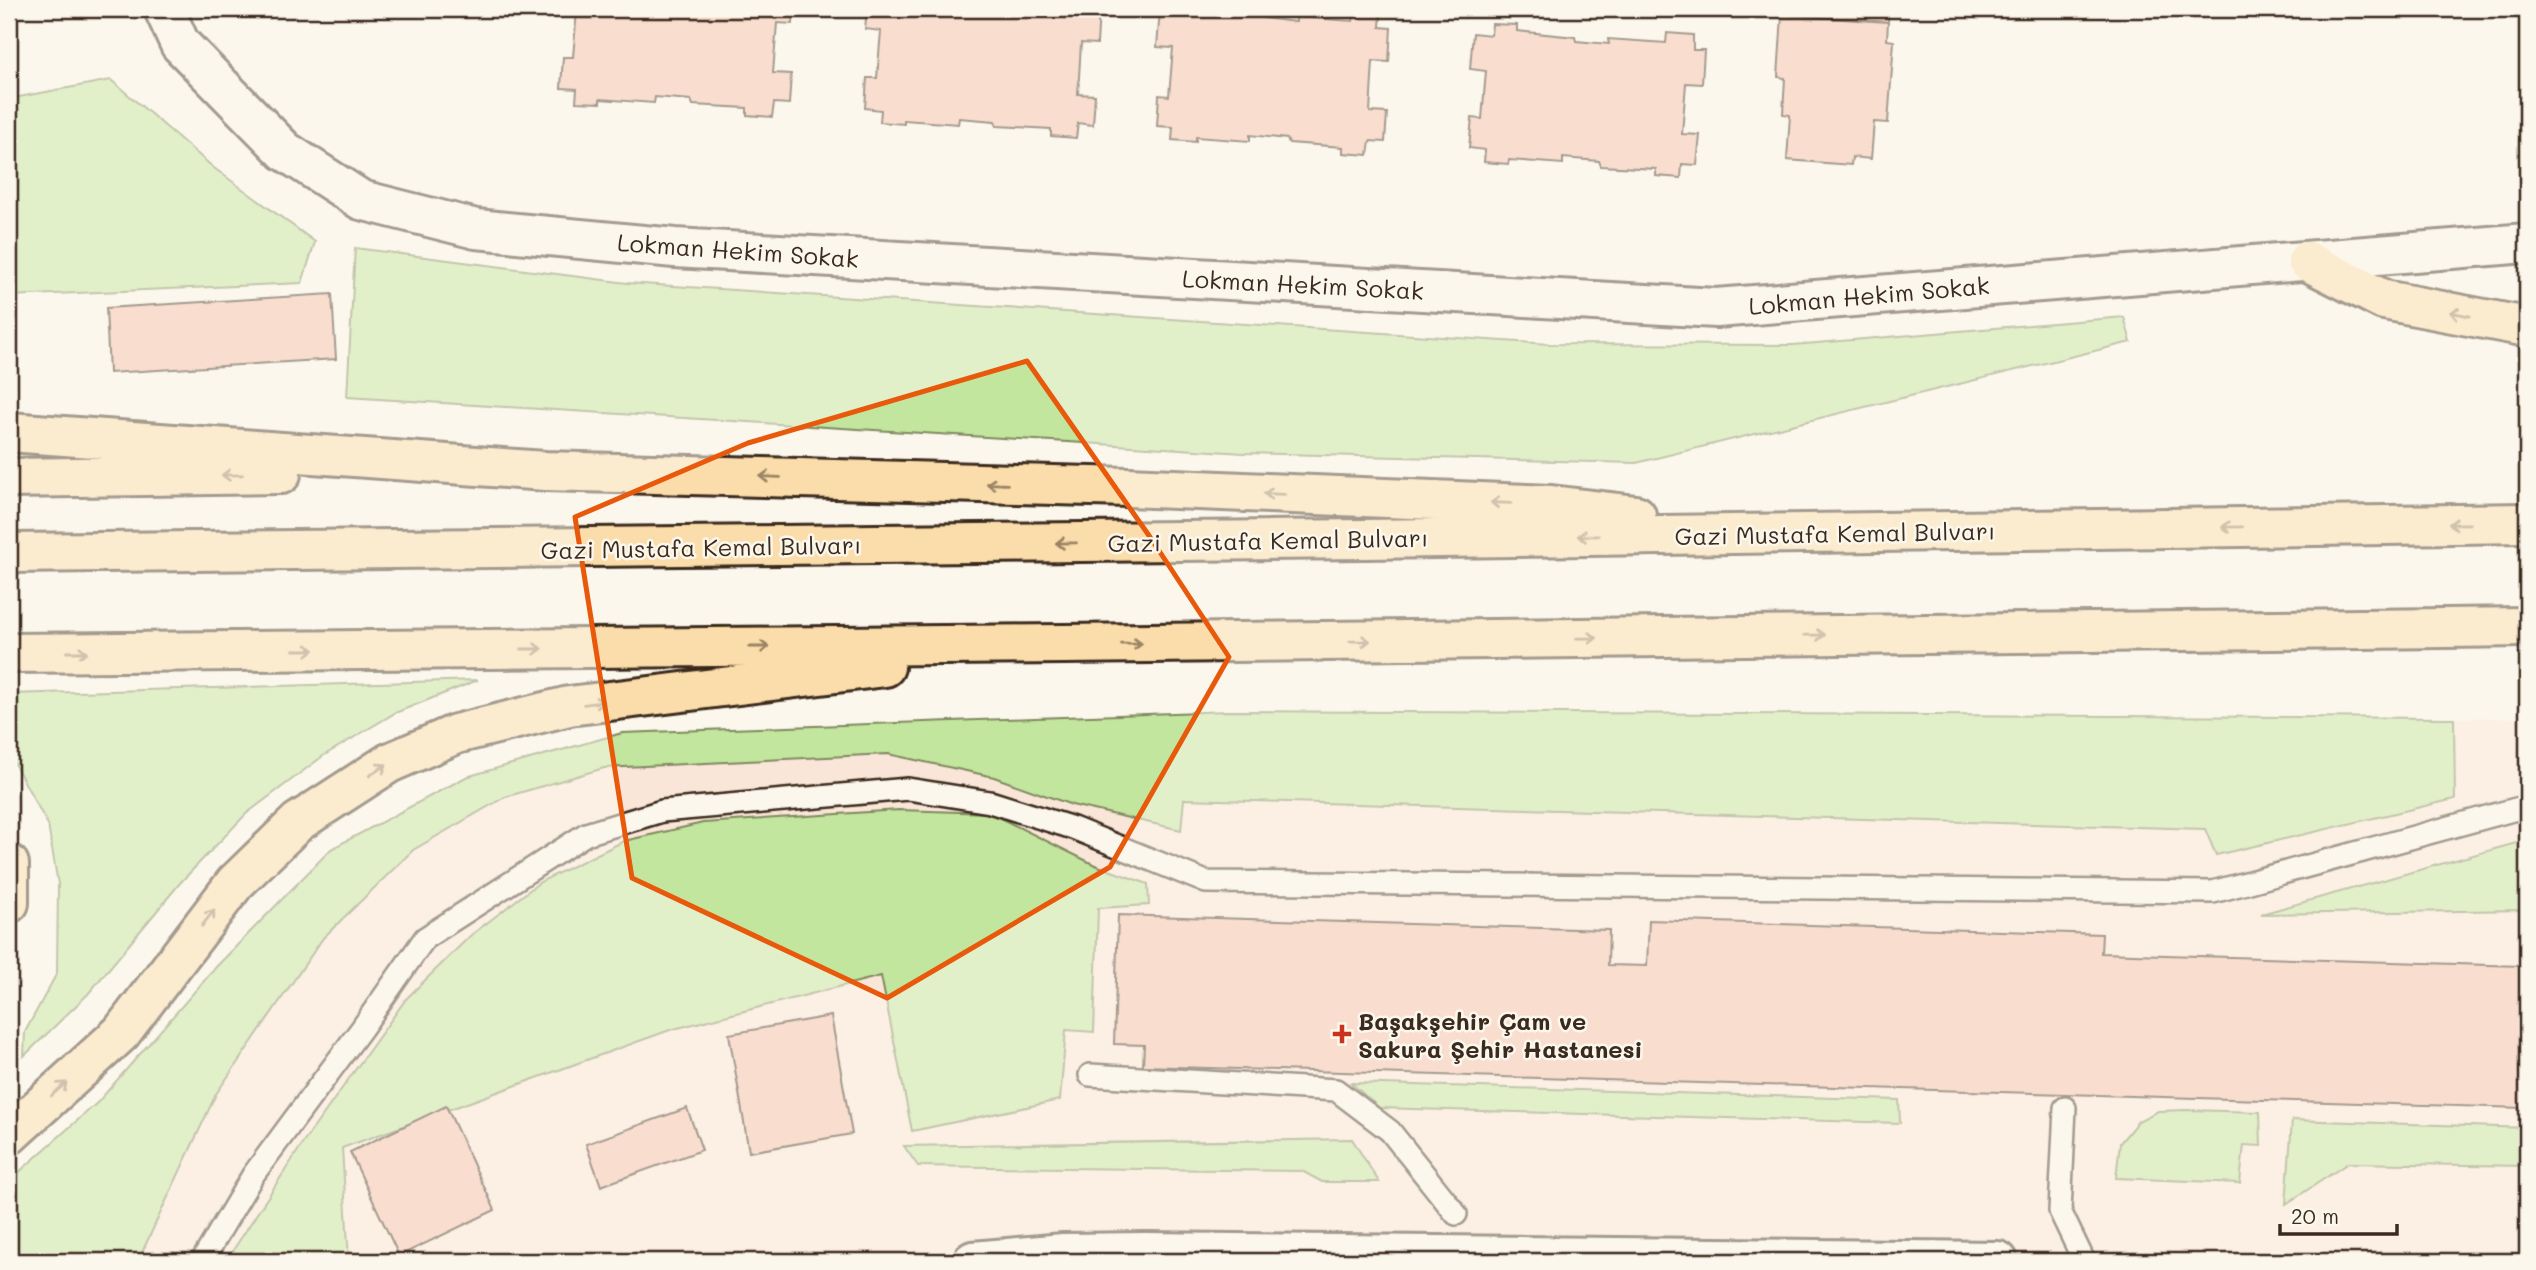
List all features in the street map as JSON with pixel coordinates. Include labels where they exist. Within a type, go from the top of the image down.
[{"type":"highway","points":[[2307,261],[2384,300],[2527,327]]},
{"type":"highway","points":[[9,432],[545,471]]},
{"type":"highway","points":[[9,478],[545,471],[1114,487],[1551,505],[1788,533]]},
{"type":"highway","name":"Gazi Mustafa Kemal Bulvarı","points":[[9,553],[2527,523]]},
{"type":"highway","points":[[9,653],[1064,645],[2527,627]]},
{"type":"highway","points":[[9,1135],[121,1033],[244,874],[298,822],[390,763],[456,734],[569,706],[1064,645]]},
{"type":"highway","points":[[9,864],[9,902]]},
{"type":"street","name":"Lokman Hekim Sokak","points":[[164,9],[180,44],[285,151],[361,200],[475,229],[675,248],[1716,307],[2527,243]]},
{"type":"street","points":[[973,1261],[1064,1252],[1997,1261]]},
{"type":"lane","points":[[202,1261],[253,1175],[425,938],[586,834],[662,811],[908,789],[990,802],[1073,828],[1206,882],[2213,892],[2527,806]]},
{"type":"lane","points":[[1090,1075],[1336,1090],[1390,1131],[1456,1214]]},
{"type":"lane","points":[[2065,1108],[2060,1211],[2084,1261]]},
{"type":"highlighted area","points":[[1027,361],[1150,537],[1229,657],[1110,867],[887,998],[632,878],[575,517],[748,443]]},
{"type":"shaded area","name":"Başakşehir Çam ve Sakura Şehir Hastanesi","points":[[1229,711],[2527,718],[2527,1261],[9,1261],[9,1181],[98,1102],[216,967],[331,849],[466,777],[622,733]]},
{"type":"green space","points":[[111,80],[214,168],[315,242],[302,283],[9,296],[9,101]]},
{"type":"green space","points":[[355,248],[627,283],[1550,344],[1793,345],[2124,317],[2131,342],[1636,463],[1244,453],[347,397]]},
{"type":"green space","points":[[478,680],[395,713],[323,756],[246,814],[180,883],[88,994],[24,1056],[25,1032],[57,973],[58,884],[48,825],[9,754],[9,694]]},
{"type":"green space","points":[[1229,711],[2454,718],[2455,799],[2216,855],[2205,829],[1184,799],[1181,830],[1072,805],[994,777],[888,754],[604,768],[505,797],[413,850],[323,938],[216,1094],[138,1261],[9,1261],[9,1181],[98,1102],[216,967],[331,849],[466,777],[622,733]]},
{"type":"green space","points":[[899,810],[990,813],[1095,865],[1148,884],[1149,905],[1098,908],[1094,1032],[1066,1030],[1060,1100],[912,1131],[881,976],[670,1030],[342,1148],[349,1261],[226,1261],[305,1140],[406,999],[470,936],[540,882],[624,841],[703,823]]},
{"type":"green space","points":[[2527,840],[2527,910],[2261,914]]},
{"type":"green space","points":[[1351,1083],[1899,1100],[1900,1123],[1379,1108]]},
{"type":"green space","points":[[2158,1111],[2260,1112],[2261,1146],[2244,1145],[2240,1183],[2116,1178],[2120,1143],[2138,1121]]},
{"type":"green space","points":[[2292,1120],[2527,1128],[2527,1166],[2348,1163],[2286,1204]]},
{"type":"green space","points":[[1352,1139],[1379,1182],[1322,1182],[1302,1171],[918,1166],[904,1146]]},
{"type":"building","points":[[562,9],[794,9],[793,24],[777,23],[773,73],[791,74],[789,104],[774,103],[772,117],[747,115],[747,108],[693,105],[691,100],[655,97],[654,103],[600,99],[600,103],[576,102],[577,89],[561,88],[563,57],[573,57],[577,10]]},
{"type":"building","points":[[867,9],[1099,10],[1097,44],[1081,43],[1078,94],[1095,95],[1093,125],[1078,123],[1076,138],[1051,136],[1051,129],[997,126],[995,121],[959,118],[958,124],[904,120],[904,124],[880,122],[881,110],[865,108],[867,78],[877,78],[881,31],[865,29]]},
{"type":"building","points":[[1179,9],[1262,14],[1264,18],[1296,22],[1296,17],[1353,21],[1354,11],[1381,12],[1380,27],[1391,28],[1389,62],[1373,61],[1370,112],[1387,113],[1385,142],[1370,141],[1368,155],[1343,153],[1343,147],[1289,143],[1287,139],[1250,135],[1250,141],[1196,137],[1196,142],[1172,140],[1173,127],[1157,126],[1159,95],[1169,96],[1173,48],[1157,47],[1160,10],[1178,12]]},
{"type":"building","points":[[1783,9],[1889,9],[1888,22],[1782,15]]},
{"type":"building","points":[[1782,15],[1888,22],[1887,40],[1894,41],[1888,123],[1874,122],[1871,159],[1852,157],[1851,165],[1787,160],[1790,115],[1783,114],[1785,78],[1778,77]]},
{"type":"building","points":[[1492,24],[1517,25],[1517,31],[1575,37],[1576,41],[1609,44],[1608,39],[1666,43],[1667,33],[1693,35],[1693,50],[1704,50],[1702,84],[1686,83],[1682,134],[1700,135],[1697,165],[1682,164],[1681,178],[1656,176],[1656,169],[1601,166],[1599,161],[1563,158],[1563,164],[1509,160],[1508,164],[1484,162],[1485,150],[1469,148],[1472,118],[1482,119],[1486,71],[1470,69],[1473,33],[1491,35]]},
{"type":"building","points":[[332,294],[336,359],[109,373],[106,308]]},
{"type":"building","points":[[1118,915],[1609,930],[1608,965],[1647,966],[1649,920],[2102,934],[2101,953],[2521,966],[2520,989],[2527,990],[2523,1108],[1143,1066],[1144,1045],[1114,1044]]},
{"type":"building","points":[[831,1016],[852,1134],[749,1152],[729,1034]]},
{"type":"building","points":[[446,1106],[495,1210],[399,1256],[350,1152]]},
{"type":"building","points":[[687,1108],[702,1150],[601,1186],[586,1144]]},
{"type":"place","name":"Başakşehir Çam ve Sakura Şehir Hastanesi","points":[[1342,1034]]}]
